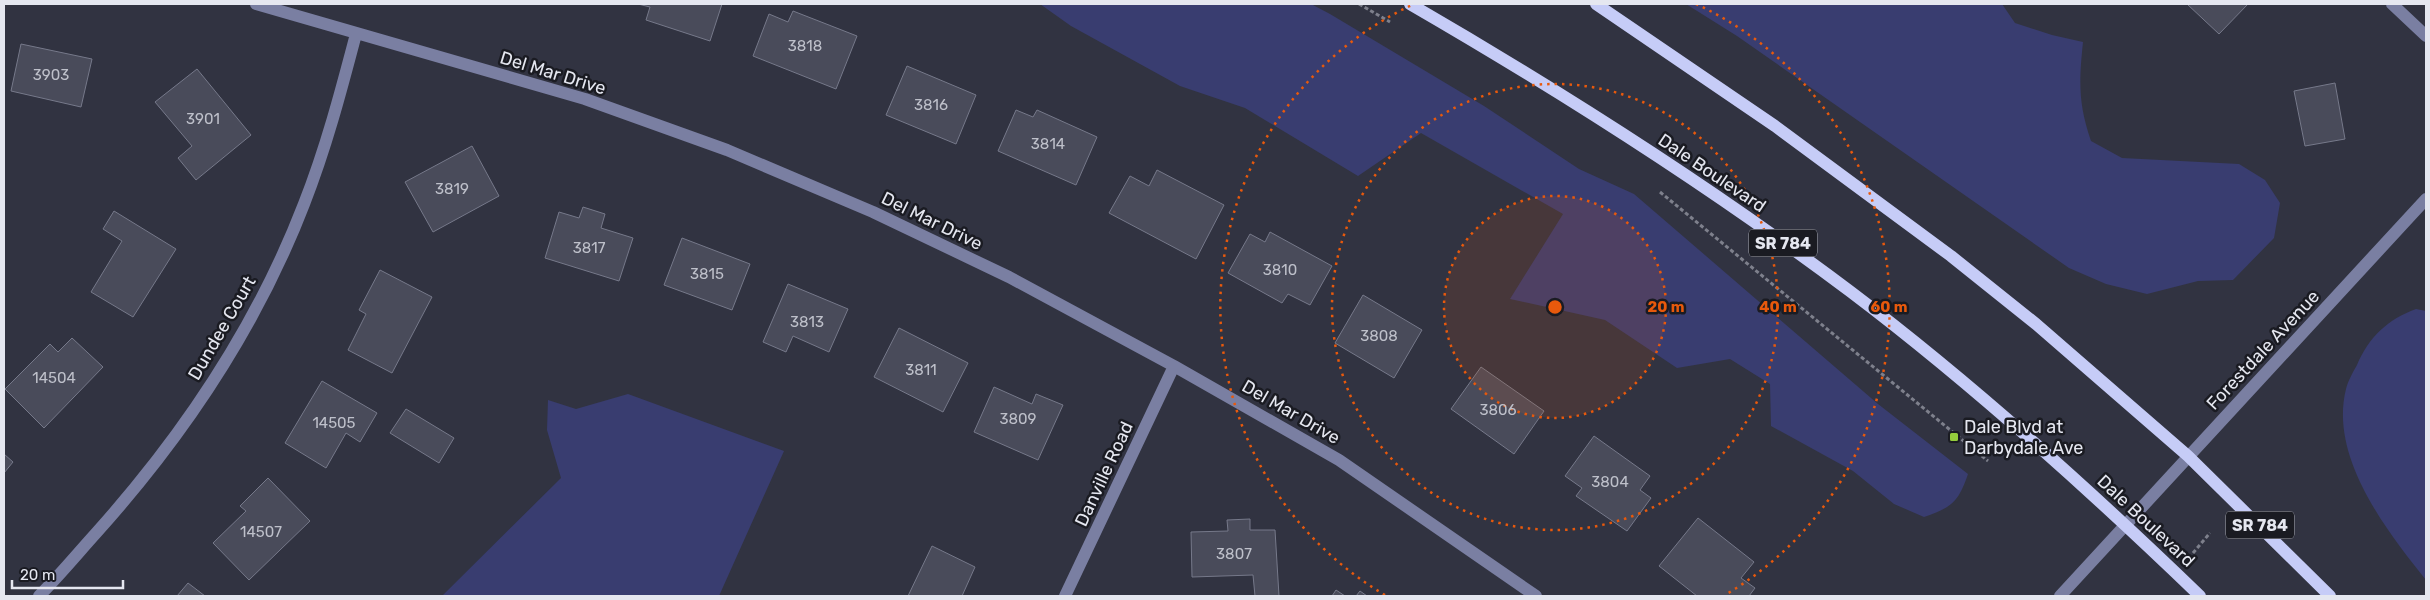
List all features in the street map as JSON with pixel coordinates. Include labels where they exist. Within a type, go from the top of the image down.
[{"type":"main road","name":"Dale Boulevard","points":[[1410,4],[1529,73],[1696,181],[1852,293],[1993,406],[2125,524],[2200,596]]},
{"type":"main road","name":"SR 784","points":[[1596,4],[1776,126],[1951,256],[2036,324],[2188,456],[2330,596]]},
{"type":"street","name":"Del Mar Drive","points":[[256,4],[585,99],[727,150],[872,212],[1008,277],[1174,366],[1339,460],[1536,596]]},
{"type":"street","points":[[2392,4],[2426,36]]},
{"type":"street","name":"Dundee Court","points":[[39,596],[117,509],[172,442],[226,361],[264,293],[304,205],[336,113],[356,34]]},
{"type":"street","name":"Forestdale Avenue","points":[[2060,596],[2426,199]]},
{"type":"street","name":"Danville Road","points":[[1066,596],[1174,366]]},
{"type":"path","points":[[1359,4],[1398,26]]},
{"type":"path","points":[[1652,185],[1988,461]]},
{"type":"path","points":[[2192,553],[2210,533]]},
{"type":"shaded area","points":[[1040,4],[1311,4],[1330,14],[1484,106],[1579,169],[1634,194],[1878,404],[1968,474],[1961,492],[1948,507],[1924,517],[1894,504],[1853,471],[1771,426],[1770,384],[1730,359],[1677,368],[1605,320],[1510,299],[1563,214],[1421,133],[1358,176],[1245,108],[1180,86],[1071,26]]},
{"type":"shaded area","points":[[1686,4],[2002,4],[2015,23],[2052,35],[2083,42],[2081,92],[2084,115],[2091,141],[2122,158],[2239,164],[2265,180],[2280,203],[2274,238],[2233,280],[2198,281],[2147,294],[2106,284],[2069,268],[1737,36]]},
{"type":"shaded area","points":[[2416,309],[2426,311],[2426,580],[2394,539],[2365,491],[2353,466],[2346,440],[2343,415],[2347,386],[2367,346],[2380,330],[2397,318]]},
{"type":"shaded area","points":[[628,394],[784,451],[719,596],[442,596],[561,478],[547,430],[548,400],[576,409]]},
{"type":"building","points":[[638,4],[722,4],[710,41],[646,20],[650,7]]},
{"type":"building","points":[[2187,4],[2248,4],[2219,34]]},
{"type":"building","points":[[793,11],[857,36],[836,89],[753,56],[769,14],[788,22]]},
{"type":"building","points":[[21,44],[92,59],[81,107],[11,91]]},
{"type":"building","points":[[907,66],[976,95],[956,144],[886,115]]},
{"type":"building","points":[[197,69],[251,135],[196,180],[178,158],[192,146],[155,102]]},
{"type":"building","points":[[2335,83],[2345,139],[2305,146],[2294,91]]},
{"type":"building","points":[[1016,110],[1033,117],[1037,110],[1097,137],[1076,185],[998,151]]},
{"type":"building","points":[[472,146],[499,196],[433,232],[405,182]]},
{"type":"building","points":[[1157,170],[1224,205],[1196,259],[1109,213],[1130,176],[1149,186]]},
{"type":"building","points":[[583,207],[605,214],[601,228],[633,238],[619,281],[545,258],[559,212],[579,218]]},
{"type":"building","points":[[114,211],[176,249],[133,317],[91,292],[122,241],[103,229]]},
{"type":"building","points":[[1270,232],[1332,266],[1310,305],[1288,294],[1282,303],[1228,273],[1250,234],[1265,242]]},
{"type":"building","points":[[682,238],[750,264],[732,310],[664,285]]},
{"type":"building","points":[[380,270],[432,297],[392,373],[348,350],[366,314],[359,310]]},
{"type":"building","points":[[788,284],[848,309],[829,352],[793,336],[786,352],[763,342]]},
{"type":"building","points":[[1363,295],[1422,330],[1394,378],[1335,343]]},
{"type":"building","points":[[899,328],[968,363],[943,412],[874,377]]},
{"type":"building","points":[[72,338],[103,367],[44,428],[5,389],[50,344],[58,352]]},
{"type":"building","points":[[1481,367],[1544,411],[1514,454],[1451,409]]},
{"type":"building","points":[[322,381],[377,413],[360,442],[346,433],[326,468],[285,443]]},
{"type":"building","points":[[994,387],[1032,404],[1036,394],[1063,405],[1038,460],[974,432]]},
{"type":"building","points":[[406,409],[454,438],[439,463],[390,433]]},
{"type":"building","points":[[1594,436],[1650,476],[1640,490],[1651,498],[1627,531],[1576,496],[1582,488],[1565,476]]},
{"type":"building","points":[[4,454],[13,462],[4,473]]},
{"type":"building","points":[[268,478],[310,521],[249,580],[213,543],[246,511],[240,506]]},
{"type":"building","points":[[1698,518],[1754,562],[1741,578],[1755,588],[1749,596],[1697,596],[1659,566]]},
{"type":"building","points":[[1250,519],[1250,530],[1275,530],[1279,596],[1255,596],[1253,575],[1192,577],[1191,532],[1228,531],[1227,520]]},
{"type":"building","points":[[932,546],[975,567],[962,596],[908,596]]},
{"type":"building","points":[[188,583],[205,596],[177,596]]},
{"type":"building","points":[[1336,590],[1345,596],[1332,596]]},
{"type":"building","points":[[1360,591],[1367,596],[1356,596]]},
{"type":"place","name":"Dale Blvd at Darbydale Ave","points":[[1954,437]]}]
